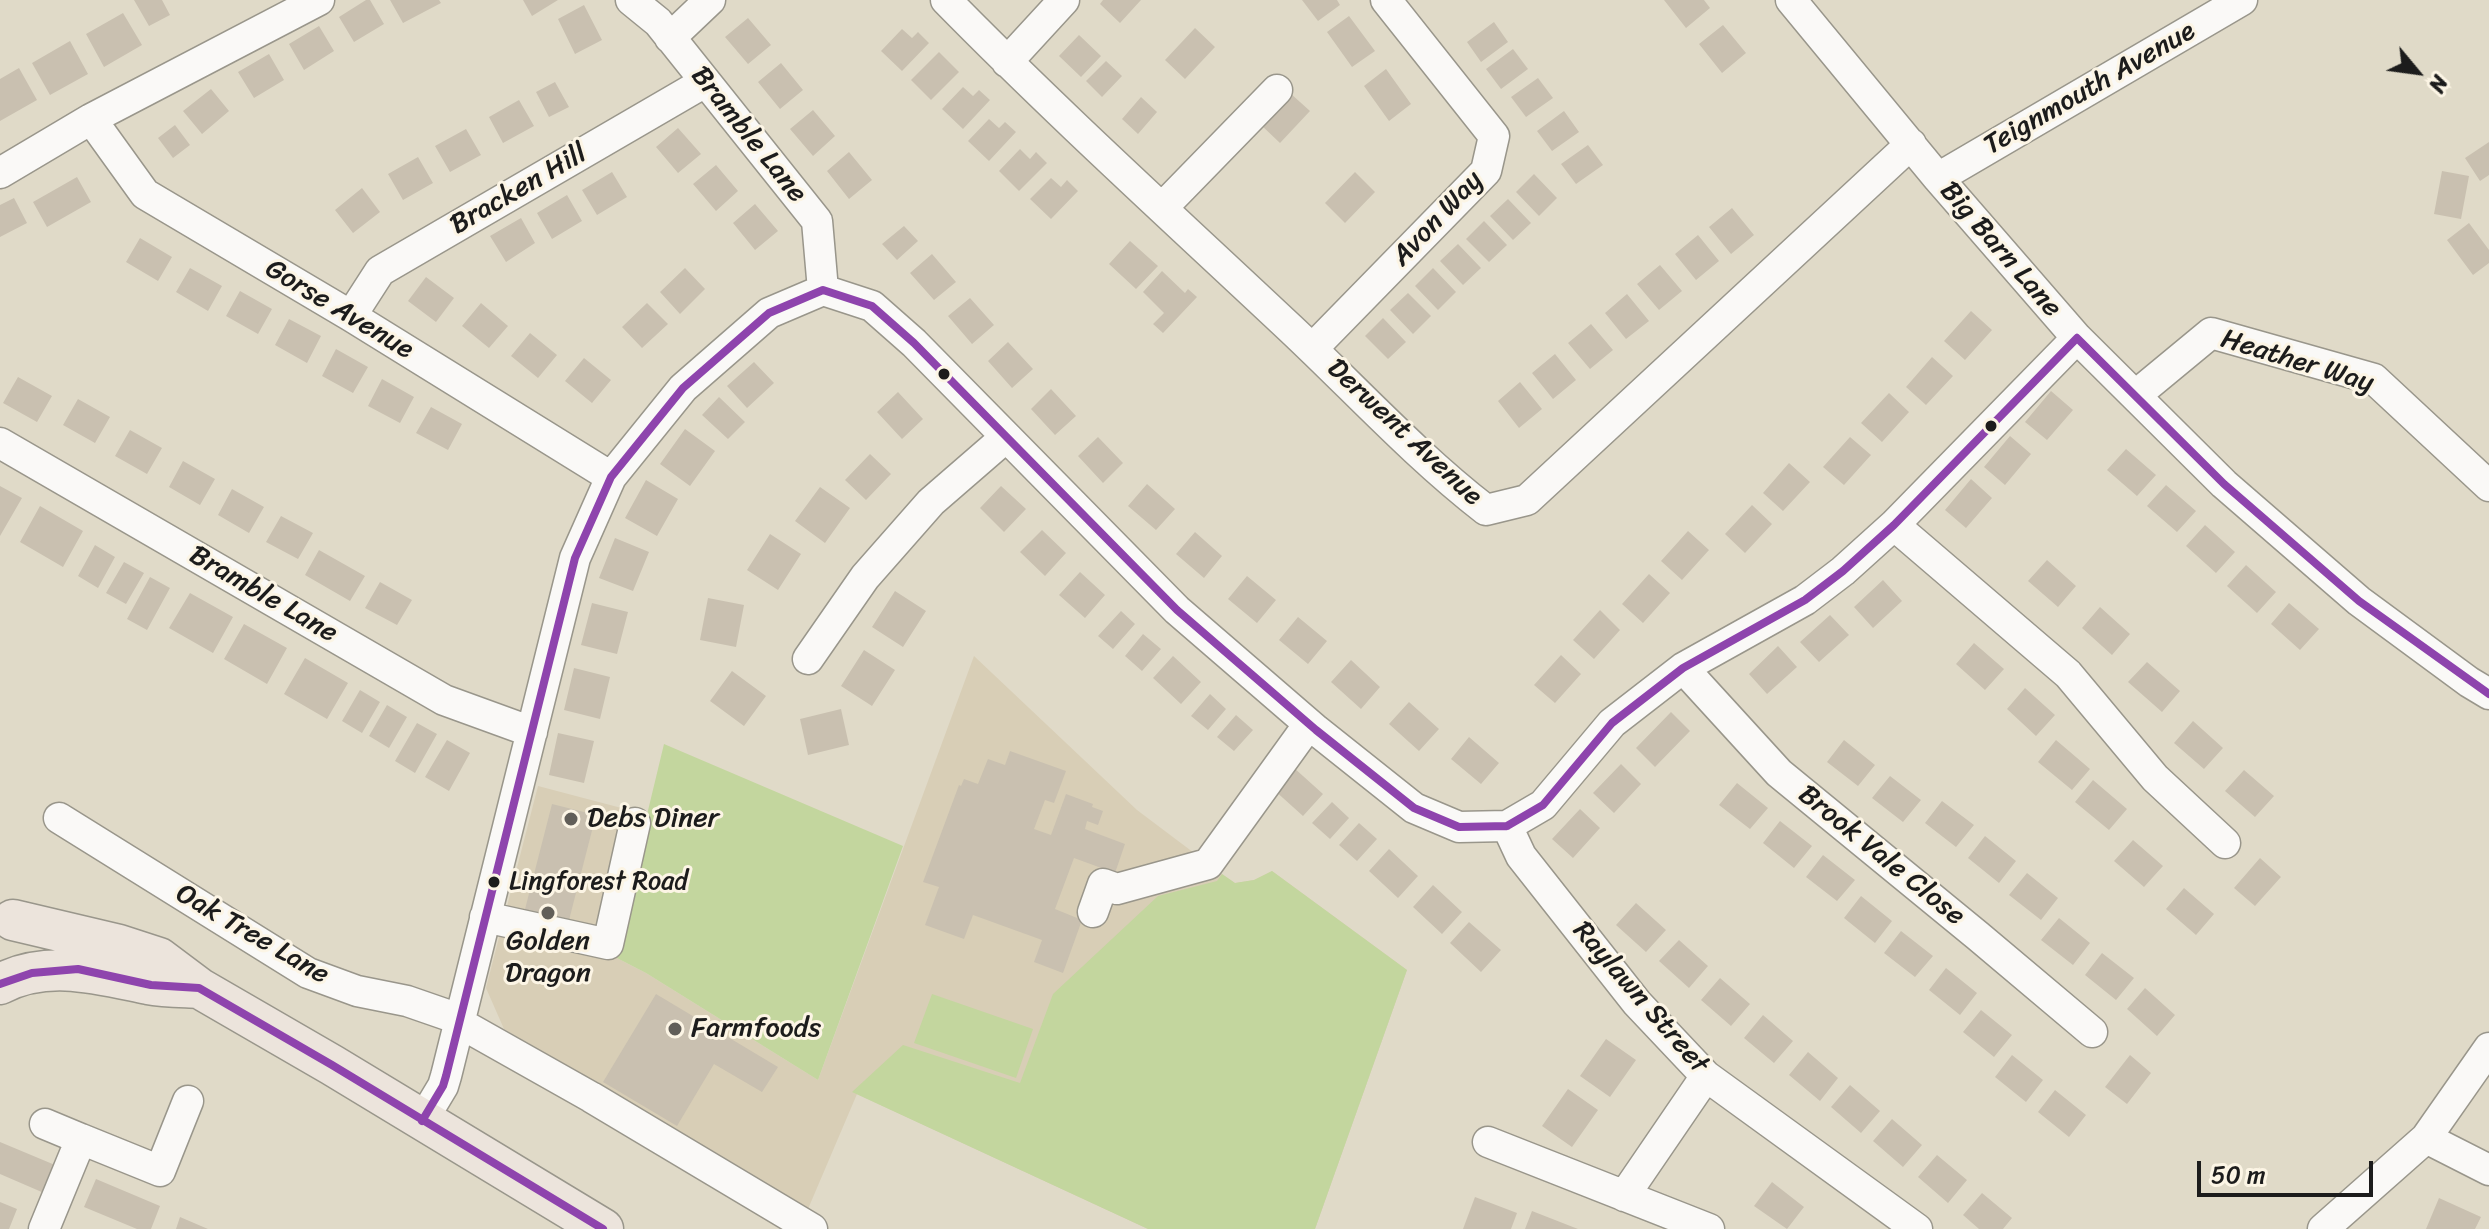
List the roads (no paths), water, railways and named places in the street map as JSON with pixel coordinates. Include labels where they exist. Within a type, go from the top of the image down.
[{"type":"main road","points":[[3,983],[21,959],[22,945],[20,932],[6,915]]},
{"type":"main road","points":[[6,915],[159,958],[199,988],[603,1229]]},
{"type":"main road","points":[[3,983],[32,973],[78,969],[151,985],[199,988]]},
{"type":"street","points":[[0,173],[91,119],[319,0]]},
{"type":"street","name":"Bramble Lane","points":[[631,0],[658,22],[817,221],[823,290]]},
{"type":"street","points":[[670,38],[710,0]]},
{"type":"street","name":"Derwent Avenue","points":[[946,0],[1007,62],[1452,484],[1486,510],[1527,500],[1911,144]]},
{"type":"street","points":[[1007,62],[1064,0]]},
{"type":"street","name":"Avon Way","points":[[1312,349],[1486,171],[1494,136],[1386,0]]},
{"type":"street","name":"Big Barn Lane","points":[[1791,0],[1938,178],[2077,338],[2224,484],[2359,601],[2489,694]]},
{"type":"street","name":"Teignmouth Avenue","points":[[1938,178],[2242,0]]},
{"type":"street","name":"Bracken Hill","points":[[351,316],[380,271],[705,82]]},
{"type":"street","points":[[1162,208],[1277,90]]},
{"type":"street","name":"Gorse Avenue","points":[[91,119],[145,194],[351,316],[611,477]]},
{"type":"street","points":[[422,1121],[443,1086],[575,558],[611,477],[683,388],[769,313],[823,290],[872,306],[914,343],[1177,610],[1309,724],[1414,808],[1459,827],[1507,826],[1543,805],[1612,723],[1683,668],[1805,600],[1843,571],[1894,525],[2077,338]]},
{"type":"street","name":"Heather Way","points":[[2136,395],[2211,333],[2374,379],[2489,486]]},
{"type":"street","points":[[808,659],[865,577],[931,502],[1006,437]]},
{"type":"street","name":"Bramble Lane","points":[[0,443],[444,700],[532,732]]},
{"type":"street","points":[[1894,525],[2068,674],[2155,778],[2225,843]]},
{"type":"street","name":"Brook Vale Close","points":[[1683,668],[1779,773],[2092,1032]]},
{"type":"street","points":[[1093,912],[1103,884],[1117,889],[1208,864],[1309,724]]},
{"type":"street","name":"Oak Tree Lane","points":[[59,818],[308,973],[357,991],[407,1001],[459,1020],[812,1229]]},
{"type":"street","points":[[485,917],[608,944],[635,823]]},
{"type":"street","name":"Raylawn Street","points":[[1507,826],[1521,856],[1637,1003],[1706,1076],[1917,1229]]},
{"type":"street","points":[[2323,1229],[2426,1138],[2489,1048]]},
{"type":"street","points":[[1624,1196],[1706,1076]]},
{"type":"street","points":[[45,1124],[160,1171],[188,1101]]},
{"type":"street","points":[[2426,1138],[2489,1170]]},
{"type":"street","points":[[44,1229],[81,1139]]},
{"type":"street","points":[[1488,1142],[1709,1229]]},
{"type":"place","name":"Debs Diner","points":[[571,819]]},
{"type":"place","name":"Lingforest Road","points":[[494,882]]},
{"type":"place","name":"Golden Dragon","points":[[548,913]]},
{"type":"place","name":"Farmfoods","points":[[675,1029]]}]
